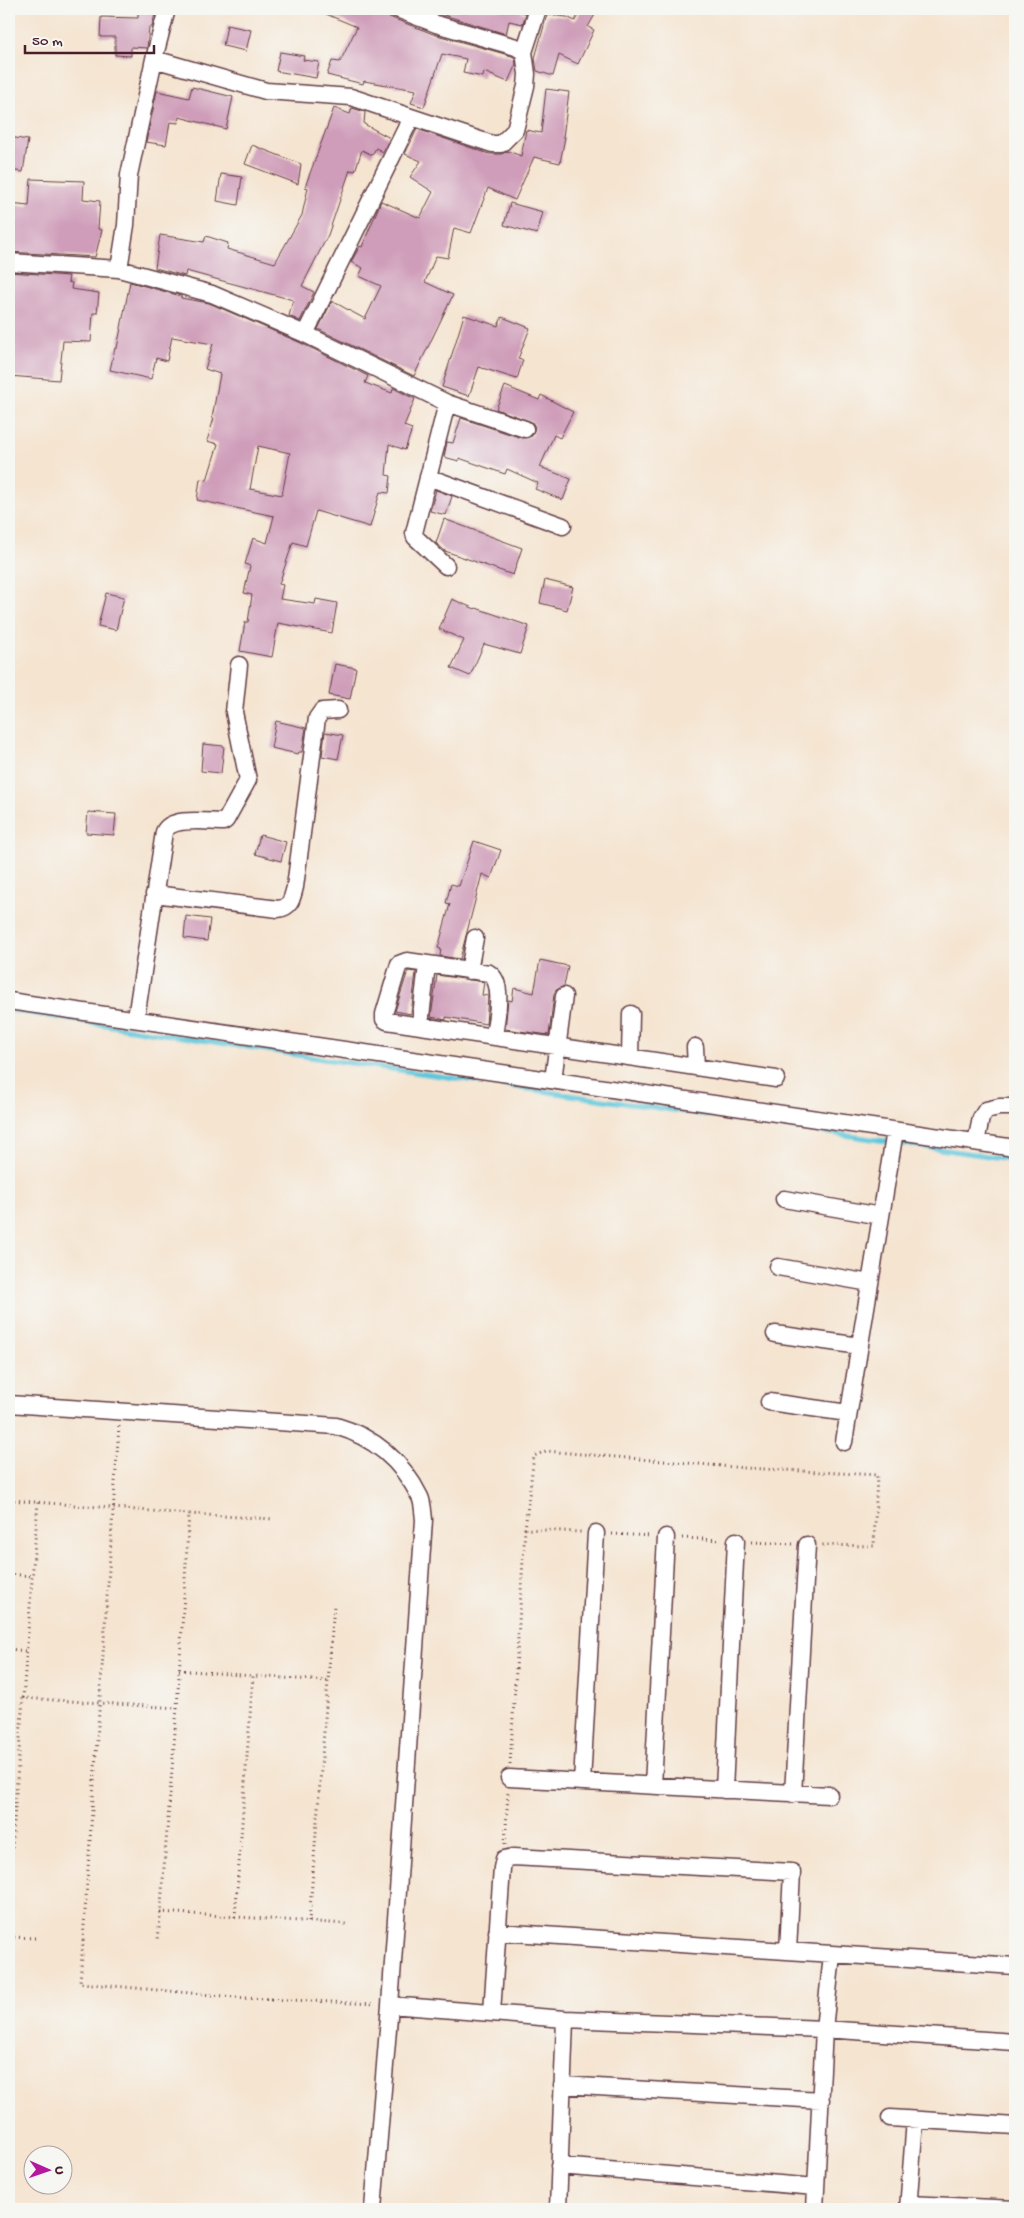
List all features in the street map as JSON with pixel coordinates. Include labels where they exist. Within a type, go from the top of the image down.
[{"type":"street","points":[[119,269],[126,225],[129,175],[154,59],[167,9]]},
{"type":"street","points":[[397,9],[439,16],[524,52]]},
{"type":"street","points":[[154,59],[266,91],[351,97],[492,144],[501,144],[515,130],[526,86],[527,74],[524,52],[538,9]]},
{"type":"street","points":[[305,334],[411,118]]},
{"type":"street","points":[[9,262],[119,269],[212,294],[305,334],[447,403],[525,429]]},
{"type":"street","points":[[446,566],[414,536],[447,403]]},
{"type":"street","points":[[428,477],[563,526]]},
{"type":"street","points":[[136,1018],[166,827],[175,822],[223,822],[226,820],[248,780],[246,760],[234,712],[239,664]]},
{"type":"street","points":[[154,894],[278,909],[288,906],[295,888],[317,718],[322,711],[338,710]]},
{"type":"street","points":[[469,970],[475,938]]},
{"type":"street","points":[[494,1036],[499,988],[494,977],[489,974],[469,970],[407,961],[399,964],[384,1016],[384,1020],[387,1021],[776,1079]]},
{"type":"street","points":[[420,1025],[427,964]]},
{"type":"street","points":[[553,1080],[564,996]]},
{"type":"street","points":[[9,1001],[553,1080],[893,1138],[976,1142],[1015,1148]]},
{"type":"street","points":[[630,1014],[630,1056]]},
{"type":"street","points":[[695,1047],[696,1067]]},
{"type":"street","points":[[976,1142],[981,1118],[986,1110],[1014,1104]]},
{"type":"street","points":[[844,1442],[893,1138]]},
{"type":"street","points":[[784,1198],[881,1216]]},
{"type":"street","points":[[778,1267],[870,1283]]},
{"type":"street","points":[[775,1334],[860,1346]]},
{"type":"street","points":[[768,1402],[848,1413]]},
{"type":"street","points":[[9,1404],[336,1426],[356,1432],[375,1442],[393,1459],[421,1498],[424,1520],[390,2005],[373,2209]]},
{"type":"street","points":[[582,1782],[596,1533]]},
{"type":"street","points":[[653,1786],[666,1537]]},
{"type":"street","points":[[724,1790],[736,1541]]},
{"type":"street","points":[[793,1794],[807,1545]]},
{"type":"street","points":[[509,1778],[828,1795]]},
{"type":"street","points":[[492,2012],[502,1868],[504,1859],[513,1856],[792,1872],[788,1951]]},
{"type":"street","points":[[497,1932],[1015,1966]]},
{"type":"street","points":[[815,2209],[824,2029],[832,1954]]},
{"type":"street","points":[[390,2005],[565,2019],[824,2029],[1015,2042]]},
{"type":"street","points":[[558,2209],[565,2019]]},
{"type":"street","points":[[562,2085],[821,2100]]},
{"type":"street","points":[[890,2118],[1015,2126]]},
{"type":"street","points":[[915,2120],[909,2207],[1015,2209]]},
{"type":"street","points":[[559,2166],[816,2188]]},
{"type":"path","points":[[120,1412],[80,1982],[246,1998],[390,2005]]},
{"type":"path","points":[[525,1529],[534,1456],[546,1451],[745,1468],[878,1475],[874,1512],[874,1546]]},
{"type":"path","points":[[9,1500],[274,1519]]},
{"type":"path","points":[[9,1888],[38,1502]]},
{"type":"path","points":[[158,1941],[177,1708],[189,1514]]},
{"type":"path","points":[[9,1574],[32,1576]]},
{"type":"path","points":[[309,1922],[334,1604]]},
{"type":"path","points":[[9,1650],[26,1651]]},
{"type":"path","points":[[179,1670],[328,1681]]},
{"type":"path","points":[[235,1917],[253,1676]]},
{"type":"path","points":[[23,1698],[177,1708]]},
{"type":"path","points":[[160,1912],[346,1924]]},
{"type":"path","points":[[9,1937],[37,1938]]},
{"type":"building","points":[[138,9],[156,9],[152,27],[149,27],[147,48],[131,47],[131,56],[115,55],[115,37],[100,37],[101,17],[138,18]]},
{"type":"building","points":[[314,9],[369,9],[433,34],[512,56],[515,58],[516,64],[508,82],[484,72],[483,77],[463,73],[466,59],[442,54],[424,107],[411,103],[416,90],[364,81],[363,84],[327,75],[332,61],[340,62],[357,27]]},
{"type":"building","points":[[424,9],[522,9],[521,12],[526,13],[523,24],[509,21],[506,34]]},
{"type":"building","points":[[581,9],[598,9],[588,27],[594,30],[578,64],[559,55],[553,76],[537,71],[535,58],[547,15],[567,17],[575,21]]},
{"type":"building","points":[[227,25],[251,30],[246,51],[223,46]]},
{"type":"building","points":[[280,52],[304,56],[303,60],[319,62],[316,78],[276,71]]},
{"type":"building","points":[[192,87],[233,97],[226,129],[179,117],[178,123],[170,122],[166,145],[146,142],[157,91],[189,98]]},
{"type":"building","points":[[546,89],[569,92],[563,137],[565,137],[560,163],[534,157],[515,200],[488,188],[471,233],[454,228],[448,258],[436,256],[425,282],[453,295],[414,376],[318,329],[332,301],[365,319],[381,286],[359,276],[363,268],[351,262],[360,246],[362,247],[381,201],[420,218],[433,192],[410,177],[421,161],[405,154],[417,129],[489,154],[501,154],[508,151],[521,156],[526,130],[541,133]]},
{"type":"building","points":[[334,108],[350,114],[352,108],[365,112],[364,124],[390,138],[383,152],[376,148],[372,155],[362,150],[355,171],[350,170],[328,235],[302,286],[314,292],[300,321],[289,316],[293,300],[186,271],[185,276],[155,268],[160,235],[204,242],[206,236],[228,243],[227,249],[275,263],[302,215],[308,188],[305,187]]},
{"type":"building","points":[[9,137],[28,140],[23,172],[9,170]]},
{"type":"building","points":[[252,145],[301,164],[298,184],[245,164]]},
{"type":"building","points":[[221,174],[242,177],[238,205],[217,201]]},
{"type":"building","points":[[31,179],[84,181],[83,199],[100,201],[98,229],[102,230],[95,257],[9,252],[9,204],[29,206]]},
{"type":"building","points":[[510,203],[543,212],[537,234],[504,225]]},
{"type":"building","points":[[9,272],[69,276],[68,282],[72,283],[71,289],[99,293],[97,313],[93,313],[91,342],[63,341],[59,380],[9,376]]},
{"type":"building","points":[[130,282],[181,296],[181,298],[209,303],[301,343],[368,376],[365,383],[392,393],[393,388],[415,399],[404,426],[412,429],[405,450],[389,444],[386,475],[391,476],[389,493],[380,492],[370,527],[316,511],[306,546],[293,542],[279,584],[283,585],[280,599],[315,604],[316,599],[337,603],[332,633],[278,623],[272,657],[240,651],[245,622],[248,622],[252,595],[244,593],[250,566],[245,564],[253,538],[267,543],[274,516],[197,500],[200,479],[207,480],[218,444],[207,441],[214,418],[212,418],[220,374],[205,369],[213,344],[172,337],[167,361],[156,358],[151,379],[110,370],[115,348],[117,348]],"holes":[[[258,446],[290,453],[282,495],[250,489]]]},
{"type":"building","points":[[464,315],[498,326],[502,317],[530,328],[518,359],[523,360],[517,379],[479,367],[469,396],[442,387]]},
{"type":"building","points":[[505,386],[539,400],[541,395],[573,412],[560,438],[554,435],[540,467],[571,479],[563,500],[535,489],[538,483],[507,469],[505,474],[459,458],[459,461],[444,457],[447,442],[453,443],[461,418],[522,438],[532,436],[535,427],[532,422],[496,409]]},
{"type":"building","points":[[436,490],[452,496],[446,515],[430,511]]},
{"type":"building","points":[[444,519],[522,548],[513,575],[445,551],[436,543]]},
{"type":"building","points":[[545,580],[573,587],[567,610],[540,603]]},
{"type":"building","points":[[106,593],[124,597],[116,630],[98,626]]},
{"type":"building","points":[[452,599],[475,609],[529,626],[520,654],[484,644],[470,676],[451,668],[464,640],[439,629]]},
{"type":"building","points":[[335,664],[356,668],[350,699],[329,695]]},
{"type":"building","points":[[276,721],[306,728],[302,752],[298,754],[271,748]]},
{"type":"building","points":[[325,732],[343,735],[338,759],[322,756]]},
{"type":"building","points":[[203,744],[224,746],[221,773],[201,771]]},
{"type":"building","points":[[88,812],[116,814],[114,835],[86,833]]},
{"type":"building","points":[[260,835],[286,842],[281,861],[255,854]]},
{"type":"building","points":[[474,841],[501,850],[491,878],[482,874],[460,959],[440,956],[441,949],[438,948],[450,904],[446,903],[451,884],[459,886]]},
{"type":"building","points":[[186,916],[210,919],[207,941],[184,938]]},
{"type":"building","points":[[540,960],[568,966],[564,986],[556,990],[554,994],[549,1035],[505,1029],[508,1000],[512,1001],[514,988],[534,993]]},
{"type":"building","points":[[408,971],[416,972],[411,1014],[395,1011]]},
{"type":"building","points":[[437,975],[484,982],[482,995],[488,996],[486,1024],[446,1017],[446,1020],[431,1017]]},
{"type":"waterway","points":[[9,1010],[323,1059],[1015,1160]]}]
